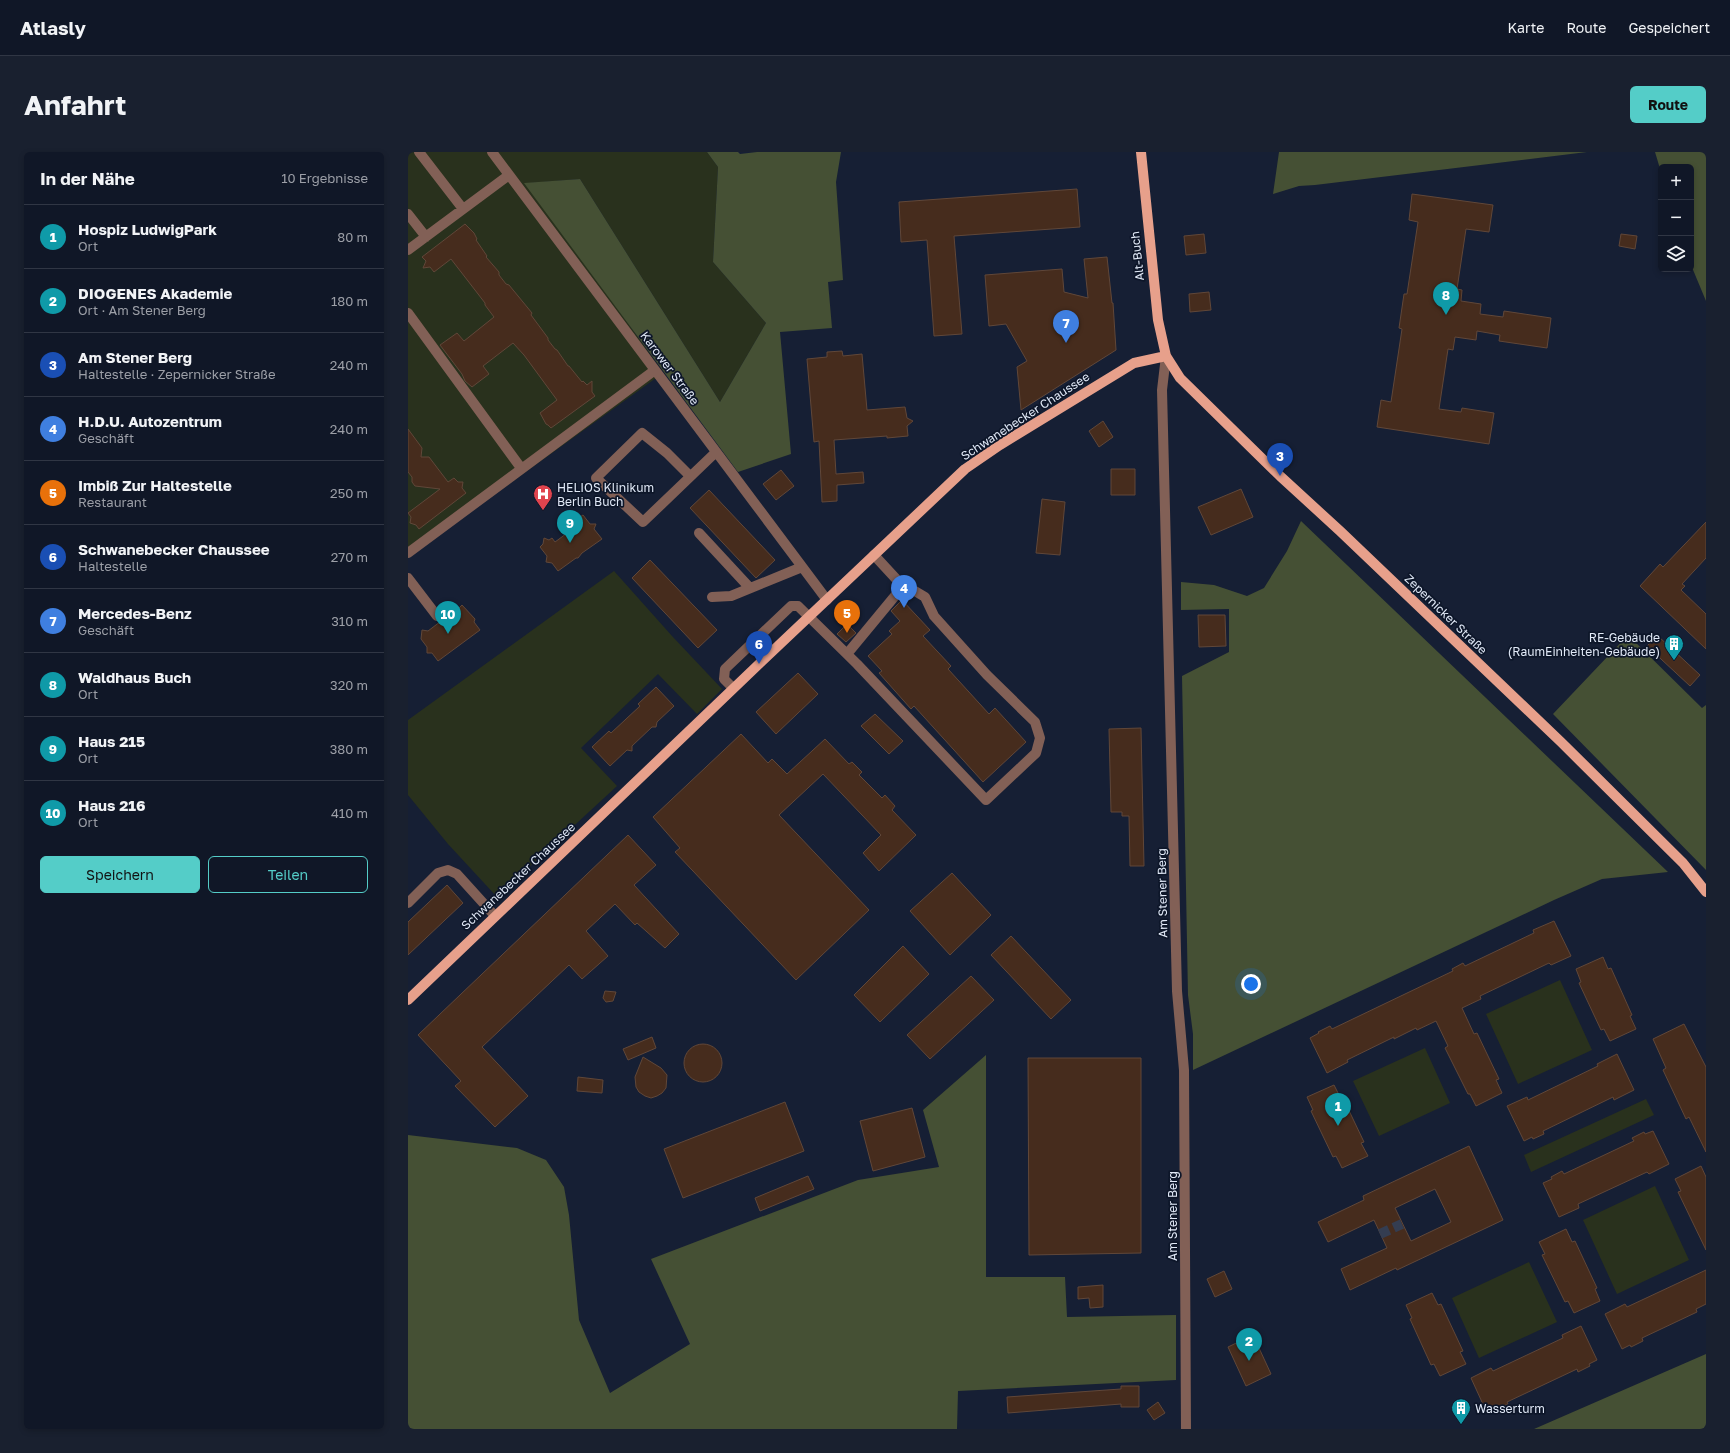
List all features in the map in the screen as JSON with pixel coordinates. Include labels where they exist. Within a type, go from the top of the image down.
[{"type":"main road","name":"Alt-Buch","points":[[1141,152],[1158,320],[1166,356]]},
{"type":"main road","name":"Schwanebecker Chaussee","points":[[408,1000],[932,499],[976,461],[1130,365],[1166,356]]},
{"type":"main road","name":"Zepernicker Straße","points":[[1166,356],[1180,378],[1196,394],[1561,742],[1683,863],[1706,892]]},
{"type":"street","points":[[419,152],[463,209]]},
{"type":"street","name":"Karower Straße","points":[[492,152],[827,600]]},
{"type":"street","points":[[408,250],[508,175]]},
{"type":"street","points":[[408,214],[426,237]]},
{"type":"street","points":[[408,313],[521,468]]},
{"type":"street","name":"Am Stener Berg","points":[[1166,356],[1162,390],[1176,968],[1184,1070],[1186,1429]]},
{"type":"street","points":[[408,553],[655,370]]},
{"type":"street","points":[[690,476],[667,453],[642,433],[596,478],[643,522],[716,452]]},
{"type":"street","points":[[699,532],[749,587]]},
{"type":"street","points":[[733,688],[724,678],[725,669],[791,606],[798,606],[847,654],[986,800],[1036,753],[1040,738],[1035,722],[987,676],[934,616],[925,596],[898,581],[874,555]]},
{"type":"street","points":[[712,597],[731,596],[749,587],[802,567]]},
{"type":"street","points":[[408,578],[437,616]]},
{"type":"street","points":[[847,654],[904,585]]},
{"type":"street","points":[[408,903],[438,873],[448,870],[457,874],[495,916]]},
{"type":"green space","points":[[408,152],[707,152],[718,167],[713,262],[766,323],[720,402],[580,179],[530,183],[663,373],[408,557]]},
{"type":"green space","points":[[707,152],[738,152],[740,154],[757,152],[841,152],[836,182],[843,280],[828,282],[832,328],[780,332],[791,454],[738,472],[524,183],[580,179],[720,402],[766,323],[713,262],[718,167]]},
{"type":"green space","points":[[1279,152],[1587,152],[1299,186],[1273,194]]},
{"type":"green space","points":[[1655,152],[1706,152],[1706,301],[1694,272],[1694,164],[1659,164]]},
{"type":"green space","points":[[1301,521],[1668,872],[1602,879],[1554,900],[1193,1070],[1193,1034],[1188,995],[1182,676],[1229,652],[1229,609],[1181,610],[1181,582],[1214,585],[1247,596],[1264,588],[1287,551]]},
{"type":"green space","points":[[614,571],[722,689],[697,714],[658,674],[581,748],[617,786],[497,897],[448,844],[408,795],[408,720]]},
{"type":"green space","points":[[1628,635],[1702,708],[1706,705],[1706,870],[1553,714]]},
{"type":"green space","points":[[1560,980],[1592,1050],[1518,1084],[1486,1014]]},
{"type":"green space","points":[[1425,1048],[1450,1103],[1379,1136],[1353,1081]]},
{"type":"green space","points":[[986,1055],[986,1277],[1065,1277],[1067,1317],[1176,1315],[1176,1380],[958,1391],[957,1429],[408,1429],[408,1135],[517,1148],[546,1160],[564,1187],[569,1215],[579,1320],[610,1393],[690,1344],[651,1259],[858,1180],[939,1167],[923,1110]]},
{"type":"green space","points":[[1646,1099],[1654,1115],[1531,1172],[1524,1155]]},
{"type":"green space","points":[[1655,1186],[1689,1260],[1617,1294],[1583,1220]]},
{"type":"green space","points":[[1529,1262],[1557,1322],[1479,1358],[1452,1298]]},
{"type":"green space","points":[[1706,1354],[1706,1429],[1534,1429]]},
{"type":"building","points":[[1077,189],[1080,227],[954,236],[962,334],[934,336],[927,240],[901,242],[899,202]]},
{"type":"building","points":[[1412,194],[1493,205],[1489,232],[1466,229],[1457,289],[1462,290],[1461,301],[1481,304],[1480,314],[1503,317],[1504,311],[1551,318],[1547,348],[1499,341],[1500,335],[1477,331],[1476,340],[1455,337],[1453,350],[1448,349],[1439,409],[1461,412],[1462,408],[1494,413],[1489,444],[1377,427],[1381,400],[1391,402],[1402,329],[1399,328],[1404,294],[1407,294],[1418,222],[1409,220]]},
{"type":"building","points":[[465,224],[474,233],[477,239],[476,240],[487,256],[486,257],[499,272],[499,275],[532,313],[531,315],[568,366],[582,382],[583,381],[587,385],[592,381],[592,392],[595,396],[551,428],[546,424],[540,413],[557,400],[524,355],[513,343],[483,366],[489,374],[472,387],[465,381],[462,374],[440,345],[457,333],[464,341],[494,317],[451,259],[434,272],[430,267],[423,268],[426,261],[422,257]]},
{"type":"building","points":[[1204,234],[1206,253],[1186,255],[1184,236]]},
{"type":"building","points":[[1621,234],[1637,236],[1635,249],[1619,246]]},
{"type":"building","points":[[1107,257],[1113,303],[1116,350],[1021,410],[1017,367],[1027,361],[1006,324],[989,326],[985,275],[1062,269],[1064,292],[1088,298],[1084,259]]},
{"type":"building","points":[[1209,292],[1211,310],[1190,312],[1189,294]]},
{"type":"building","points":[[842,351],[843,356],[862,354],[867,410],[905,407],[907,418],[913,421],[907,426],[908,436],[834,440],[836,474],[863,472],[864,483],[837,485],[837,501],[822,502],[819,441],[814,442],[807,359],[827,357],[827,352]]},
{"type":"building","points":[[1103,421],[1113,437],[1099,447],[1089,431]]},
{"type":"building","points":[[408,429],[422,448],[421,457],[429,457],[448,482],[454,478],[458,482],[463,482],[462,488],[466,493],[419,529],[416,525],[410,523],[411,517],[408,513],[440,489],[415,486],[412,482],[412,477],[408,472]]},
{"type":"building","points":[[1111,469],[1135,469],[1135,495],[1111,495]]},
{"type":"building","points":[[781,470],[794,486],[776,500],[763,484]]},
{"type":"building","points":[[1241,489],[1253,517],[1211,535],[1198,507]]},
{"type":"building","points":[[709,490],[775,560],[756,578],[690,508]]},
{"type":"building","points":[[1042,499],[1065,502],[1060,555],[1036,553]]},
{"type":"building","points":[[583,515],[590,524],[596,524],[594,529],[602,539],[582,553],[578,558],[558,571],[552,563],[546,562],[547,556],[540,547],[543,544],[544,538],[549,540],[552,538],[555,542],[574,528],[571,524],[574,521],[574,516],[580,517]]},
{"type":"building","points":[[1706,522],[1706,558],[1682,584],[1685,586],[1681,590],[1706,614],[1706,649],[1640,586],[1660,564],[1663,567]]},
{"type":"building","points":[[650,560],[717,630],[698,648],[632,578]]},
{"type":"building","points":[[902,600],[930,630],[923,636],[951,666],[948,669],[989,714],[995,708],[1026,742],[983,782],[914,706],[911,709],[879,673],[882,671],[868,656],[892,634],[889,631],[900,621],[891,611]]},
{"type":"building","points":[[462,605],[475,619],[474,622],[480,630],[438,661],[432,653],[427,653],[427,647],[421,639],[422,630],[428,631],[453,612],[453,607],[459,608]]},
{"type":"building","points":[[1198,615],[1225,615],[1226,646],[1199,647]]},
{"type":"building","points":[[847,624],[856,633],[846,642],[837,634]]},
{"type":"building","name":"RE-Gebäude (RaumEinheiten-Gebäude)","points":[[1658,636],[1700,675],[1690,686],[1647,646]]},
{"type":"building","points":[[798,673],[818,694],[776,734],[756,712]]},
{"type":"building","points":[[656,687],[674,706],[657,722],[656,727],[652,727],[632,746],[632,751],[627,750],[610,766],[592,747],[609,731],[611,733],[640,706],[638,704]]},
{"type":"building","points":[[875,714],[903,741],[889,754],[861,726]]},
{"type":"building","points":[[1141,728],[1144,866],[1130,866],[1129,816],[1122,816],[1122,812],[1111,812],[1109,729]]},
{"type":"building","points":[[741,734],[768,763],[772,759],[787,774],[825,739],[849,764],[852,762],[862,772],[859,775],[882,798],[885,795],[895,806],[892,810],[916,835],[879,871],[863,853],[881,835],[823,774],[779,815],[869,910],[796,980],[675,852],[680,848],[653,817]]},
{"type":"building","points":[[628,835],[656,865],[634,885],[679,934],[665,948],[637,923],[635,925],[615,904],[586,931],[608,956],[582,979],[569,965],[482,1047],[528,1096],[495,1127],[455,1086],[461,1081],[418,1035]]},
{"type":"building","points":[[952,873],[991,915],[950,955],[910,911]]},
{"type":"building","points":[[447,885],[463,903],[408,955],[408,922]]},
{"type":"building","points":[[1554,921],[1571,956],[1551,965],[1549,963],[1480,996],[1481,999],[1462,1008],[1474,1034],[1477,1033],[1499,1079],[1496,1080],[1502,1093],[1476,1106],[1470,1094],[1468,1094],[1445,1048],[1448,1046],[1436,1021],[1417,1030],[1416,1028],[1394,1039],[1394,1037],[1347,1060],[1348,1062],[1327,1073],[1310,1038],[1319,1033],[1318,1032],[1330,1026],[1332,1029],[1453,971],[1452,969],[1463,963],[1465,966],[1534,933],[1533,930]]},
{"type":"building","points":[[1011,936],[1071,1000],[1051,1019],[991,955]]},
{"type":"building","points":[[903,946],[929,974],[880,1022],[854,995]]},
{"type":"building","points":[[1603,957],[1608,969],[1611,968],[1632,1015],[1630,1016],[1636,1029],[1610,1041],[1604,1029],[1601,1030],[1579,983],[1581,982],[1576,969]]},
{"type":"building","points":[[971,976],[994,1000],[930,1059],[907,1035]]},
{"type":"building","points":[[605,991],[616,992],[613,1001],[606,1002],[603,998]]},
{"type":"building","points":[[1684,1024],[1706,1067],[1706,1152],[1689,1117],[1686,1119],[1663,1070],[1666,1068],[1653,1039]]},
{"type":"building","points":[[652,1037],[656,1048],[628,1060],[623,1049]]},
{"type":"building","points":[[699,1044],[707,1044],[717,1049],[721,1056],[721,1070],[717,1077],[707,1082],[699,1082],[689,1077],[687,1074],[684,1067],[684,1059],[689,1049],[692,1047]]},
{"type":"building","points":[[1617,1054],[1634,1090],[1614,1100],[1613,1097],[1543,1131],[1544,1134],[1524,1141],[1507,1106],[1527,1097],[1528,1100],[1598,1066],[1597,1064]]},
{"type":"building","points":[[643,1057],[661,1068],[667,1075],[666,1088],[662,1093],[651,1098],[639,1092],[636,1087],[635,1077]]},
{"type":"building","points":[[1028,1058],[1141,1058],[1141,1253],[1029,1255]]},
{"type":"building","points":[[578,1077],[603,1080],[602,1093],[577,1091]]},
{"type":"building","points":[[1334,1085],[1340,1097],[1342,1096],[1364,1142],[1361,1143],[1368,1156],[1342,1168],[1336,1156],[1333,1157],[1311,1111],[1313,1110],[1307,1097]]},
{"type":"building","points":[[785,1102],[804,1151],[683,1198],[664,1149]]},
{"type":"building","points":[[912,1108],[925,1157],[873,1171],[860,1121]]},
{"type":"building","points":[[1653,1131],[1669,1164],[1649,1174],[1647,1172],[1578,1204],[1579,1208],[1559,1217],[1543,1183],[1552,1179],[1551,1177],[1562,1171],[1564,1174],[1634,1141],[1632,1138],[1644,1132],[1645,1134]]},
{"type":"building","points":[[1469,1146],[1503,1220],[1397,1270],[1396,1268],[1350,1290],[1341,1269],[1387,1248],[1374,1220],[1328,1242],[1318,1222],[1364,1200],[1363,1196]],"holes":[[[1435,1189],[1451,1222],[1411,1241],[1395,1208]]]},
{"type":"building","points":[[1701,1166],[1706,1177],[1706,1250],[1678,1192],[1681,1191],[1675,1179]]},
{"type":"building","points":[[808,1176],[814,1189],[760,1211],[755,1198]]},
{"type":"building","points":[[1566,1229],[1572,1242],[1575,1241],[1597,1288],[1595,1289],[1600,1301],[1574,1313],[1568,1301],[1565,1302],[1542,1255],[1545,1254],[1539,1242]]},
{"type":"building","points":[[1706,1270],[1706,1304],[1696,1309],[1697,1312],[1642,1338],[1643,1341],[1631,1347],[1630,1345],[1622,1349],[1605,1314],[1625,1304],[1627,1307]]},
{"type":"building","points":[[1224,1271],[1232,1289],[1215,1297],[1207,1279]]},
{"type":"building","points":[[1103,1285],[1103,1307],[1090,1308],[1089,1298],[1078,1299],[1078,1287]]},
{"type":"building","points":[[1432,1293],[1438,1305],[1441,1304],[1463,1351],[1460,1352],[1466,1364],[1440,1376],[1434,1364],[1431,1365],[1410,1319],[1412,1318],[1406,1305]]},
{"type":"building","points":[[1581,1326],[1597,1360],[1589,1364],[1590,1366],[1578,1372],[1577,1369],[1507,1402],[1508,1404],[1496,1410],[1495,1409],[1487,1413],[1471,1378],[1491,1368],[1493,1371],[1563,1338],[1562,1335]]},
{"type":"building","points":[[1253,1335],[1271,1374],[1246,1386],[1228,1347]]},
{"type":"building","points":[[1121,1386],[1139,1386],[1139,1407],[1121,1407],[1121,1404],[1008,1413],[1007,1397],[1121,1389]]},
{"type":"building","points":[[1158,1402],[1165,1413],[1154,1420],[1147,1410]]},
{"type":"tunnel","points":[[1380,1234],[1402,1224]]},
{"type":"place","name":"Waldhaus Buch","points":[[1446,315]]},
{"type":"place","name":"Mercedes-Benz","points":[[1066,343]]},
{"type":"place","name":"Am Stener Berg","points":[[1280,476]]},
{"type":"place","name":"HELIOS Klinikum Berlin Buch","points":[[543,511]]},
{"type":"place","name":"Haus 215","points":[[570,543]]},
{"type":"place","name":"H.D.U. Autozentrum","points":[[904,608]]},
{"type":"place","name":"Imbiß Zur Haltestelle","points":[[847,633]]},
{"type":"place","name":"Haus 216","points":[[448,634]]},
{"type":"place","name":"RE-Gebäude (RaumEinheiten-Gebäude)","points":[[1674,661]]},
{"type":"place","name":"Schwanebecker Chaussee","points":[[759,664]]},
{"type":"place","name":"Hospiz LudwigPark","points":[[1338,1126]]},
{"type":"place","name":"DIOGENES Akademie","points":[[1249,1361]]},
{"type":"place","name":"Wasserturm","points":[[1461,1425]]}]
